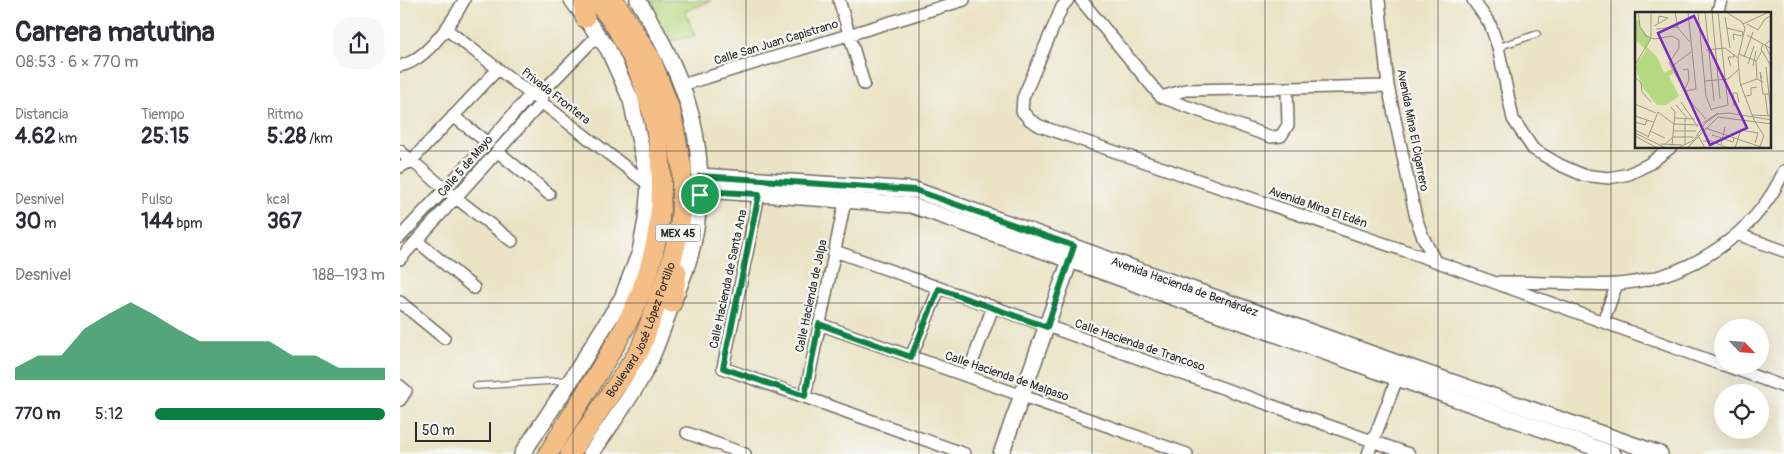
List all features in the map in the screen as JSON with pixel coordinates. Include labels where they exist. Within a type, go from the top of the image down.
[{"type":"main road","name":"Boulevard José López Portillo","points":[[548,454],[632,313],[654,254],[662,203],[662,165],[644,83],[620,33],[596,0]]},
{"type":"main road","name":"Boulevard José López Portillo","points":[[570,454],[640,350],[670,267],[679,231],[682,168],[671,112],[651,59],[614,0]]},
{"type":"main road","points":[[672,303],[677,273],[679,231]]},
{"type":"street","points":[[400,66],[410,63],[426,51],[446,29],[464,0]]},
{"type":"street","points":[[522,454],[622,298],[640,252],[649,185],[644,152],[631,100],[608,49],[584,9],[572,0]]},
{"type":"street","points":[[591,454],[644,374],[682,281],[693,244],[700,195],[698,149],[682,85],[671,57],[638,0]]},
{"type":"street","points":[[839,0],[864,84]]},
{"type":"street","name":"Calle San Juan Capistrano","points":[[682,85],[964,0]]},
{"type":"street","name":"Avenida Mina El Edén","points":[[1068,0],[1062,7],[1023,98],[1022,111],[1030,120],[1040,126],[1435,261],[1714,362]]},
{"type":"street","points":[[1081,0],[1161,97],[1271,136],[1281,136],[1288,125],[1287,88]]},
{"type":"street","name":"Avenida Mina El Cigarrero","points":[[1379,0],[1388,86],[1416,218],[1422,237],[1435,261]]},
{"type":"street","points":[[1473,0],[1490,24],[1498,47],[1513,119],[1533,149],[1545,157],[1583,175],[1609,178],[1636,171],[1669,149]]},
{"type":"street","name":"Privada Frontera","points":[[446,29],[649,185]]},
{"type":"street","name":"Calle 5 de Mayo","points":[[400,259],[456,198],[532,94],[545,89],[598,35]]},
{"type":"street","points":[[400,167],[411,161],[498,69]]},
{"type":"street","points":[[1161,97],[1186,90],[1388,86]]},
{"type":"street","name":"Calle 5 de Mayo","points":[[401,232],[542,102],[545,89]]},
{"type":"street","points":[[452,116],[493,147],[549,194]]},
{"type":"street","points":[[400,151],[456,198],[512,241]]},
{"type":"street","points":[[1491,282],[1617,284],[1651,279],[1686,266],[1719,249],[1752,220],[1778,184],[1784,171]]},
{"type":"street","name":"Avenida Hacienda de Bernárdez","points":[[700,176],[915,190],[1072,253],[1400,372],[1613,454]]},
{"type":"street","name":"Avenida Hacienda de Bernárdez","points":[[700,195],[719,192],[911,205],[1072,253]]},
{"type":"street","name":"Calle Hacienda de Santa Ana","points":[[759,194],[723,368],[805,396]]},
{"type":"street","name":"Calle Hacienda de Jalpa","points":[[805,396],[845,200]]},
{"type":"street","points":[[1737,234],[1784,251]]},
{"type":"street","points":[[417,241],[474,288]]},
{"type":"street","name":"Calle Hacienda de Trancoso","points":[[835,251],[1409,454]]},
{"type":"street","points":[[1001,454],[1072,253]]},
{"type":"street","points":[[1603,322],[1617,284]]},
{"type":"street","points":[[911,357],[939,289]]},
{"type":"street","points":[[400,302],[444,338]]},
{"type":"street","points":[[967,376],[993,307]]},
{"type":"street","name":"Calle Hacienda de Malpaso","points":[[819,324],[1186,454]]},
{"type":"street","points":[[1368,454],[1400,372]]},
{"type":"street","name":"Avenida Hacienda de Bernárdez","points":[[1400,372],[1660,454]]},
{"type":"street","name":"Avenida Mina El Edén","points":[[1748,374],[1784,387]]},
{"type":"street","points":[[805,396],[965,454]]},
{"type":"street","points":[[686,434],[745,454]]},
{"type":"lane","points":[[1498,47],[1537,34]]},
{"type":"lane","points":[[476,386],[571,380]]},
{"type":"green space","points":[[645,0],[711,1],[685,11],[695,36],[667,42]]},
{"type":"route","points":[[700,176],[915,190],[1074,246],[1047,327],[939,289],[911,357],[819,324],[805,396],[723,368],[759,194],[719,192],[700,195],[700,176]]}]
